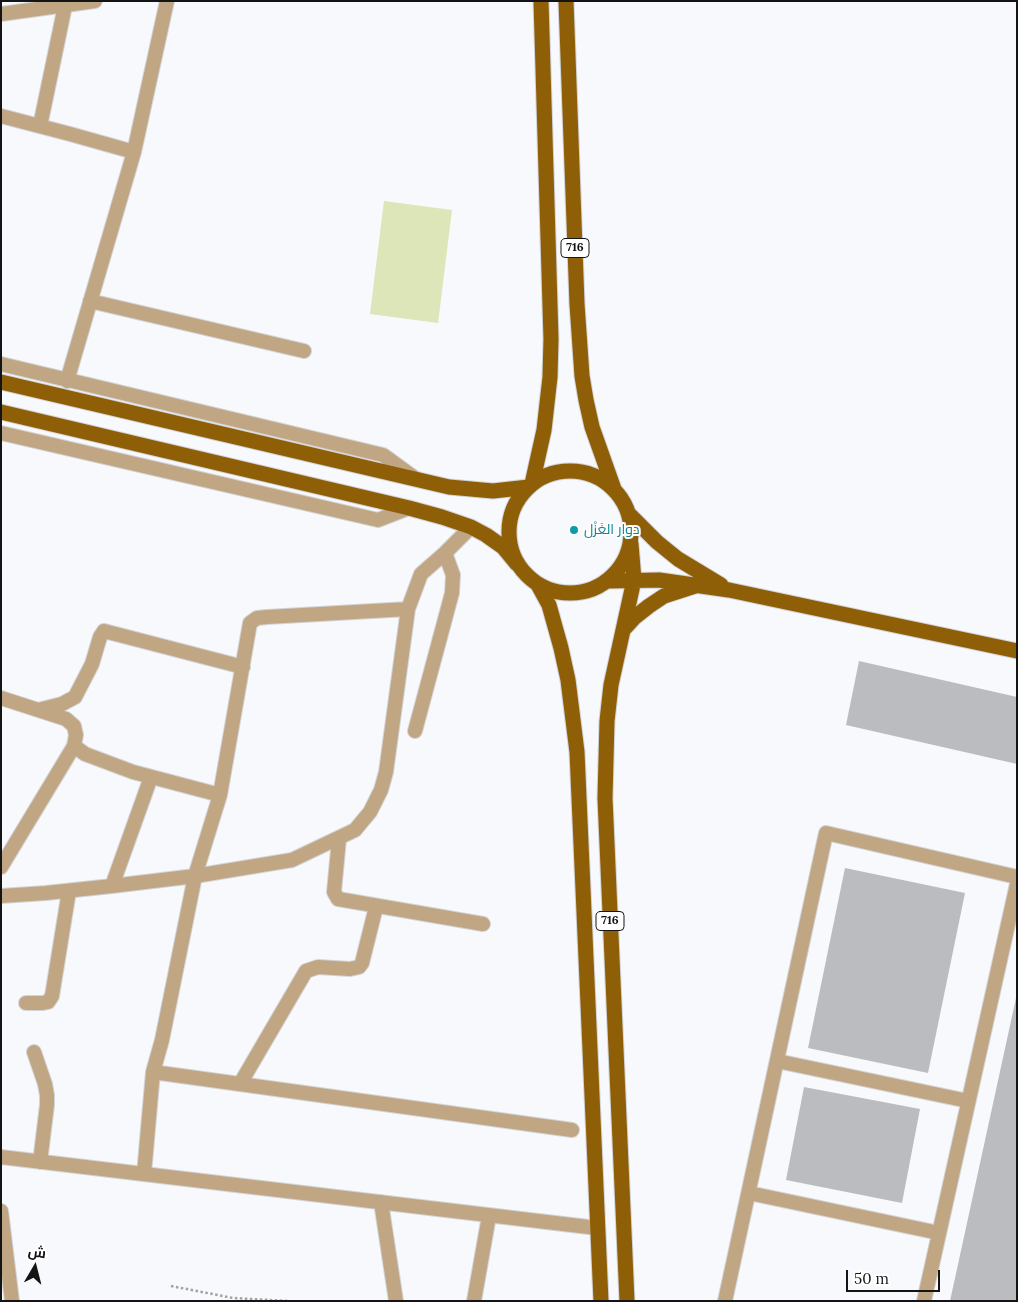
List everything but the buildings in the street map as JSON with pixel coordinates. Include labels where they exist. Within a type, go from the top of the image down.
[{"type":"main road","name":"716","points":[[531,485],[545,420],[550,377],[551,339],[541,1]]},
{"type":"main road","name":"716","points":[[566,1],[577,304],[582,376],[592,427],[614,489]]},
{"type":"main road","points":[[1,382],[449,487],[492,491],[531,485]]},
{"type":"main road","points":[[1,412],[409,508],[471,527],[503,547],[517,564]]},
{"type":"main road","name":"716","points":[[627,1301],[604,798],[607,721],[611,685],[634,580],[631,544],[632,529],[629,514],[623,501],[614,489],[602,480],[589,474],[574,471],[559,472],[545,476],[531,485],[522,494],[514,507],[508,536],[517,564],[526,576],[538,585],[552,591],[574,593],[595,588],[608,581],[618,571],[626,558],[631,544]]},
{"type":"main road","points":[[629,514],[657,542],[678,559],[729,590]]},
{"type":"main road","points":[[608,581],[677,582],[729,590],[1017,651]]},
{"type":"main road","name":"716","points":[[538,585],[549,605],[561,648],[568,680],[577,752],[601,1301]]},
{"type":"main road","points":[[623,630],[642,611],[664,596],[698,585]]},
{"type":"street","points":[[1,14],[95,1]]},
{"type":"street","points":[[67,380],[134,152],[167,1]]},
{"type":"street","points":[[40,126],[65,6]]},
{"type":"street","points":[[1,116],[134,152]]},
{"type":"street","points":[[90,301],[304,351]]},
{"type":"street","points":[[1,364],[383,455],[417,479]]},
{"type":"street","points":[[1,433],[378,520],[409,508]]},
{"type":"street","points":[[1,896],[69,891],[195,876],[292,860],[355,830],[370,812],[381,790],[386,772],[408,609],[421,574],[471,527]]},
{"type":"street","points":[[415,731],[452,593],[453,574],[445,553]]},
{"type":"street","points":[[144,1174],[153,1072],[162,1040],[195,876],[220,794],[250,623],[257,618],[408,609]]},
{"type":"street","points":[[38,710],[62,704],[75,697],[92,664],[100,637],[104,631],[243,667]]},
{"type":"street","points":[[1,698],[66,718],[74,726],[76,735],[74,746],[1,867]]},
{"type":"street","points":[[74,746],[85,754],[151,777],[220,794]]},
{"type":"street","points":[[112,886],[151,777]]},
{"type":"street","points":[[726,1301],[826,833],[1017,877]]},
{"type":"street","points":[[339,839],[334,892],[343,901],[483,924]]},
{"type":"street","points":[[924,1301],[1017,884]]},
{"type":"street","points":[[26,1003],[43,1003],[51,999],[69,891]]},
{"type":"street","points":[[240,1084],[306,971],[318,966],[350,970],[359,967],[362,963],[376,907]]},
{"type":"street","points":[[34,1052],[47,1095],[40,1162]]},
{"type":"street","points":[[777,1061],[968,1101]]},
{"type":"street","points":[[153,1072],[572,1130]]},
{"type":"street","points":[[1,1157],[598,1228]]},
{"type":"street","points":[[749,1193],[939,1233]]},
{"type":"street","points":[[381,1202],[396,1301]]},
{"type":"street","points":[[1,1211],[12,1301]]},
{"type":"street","points":[[474,1301],[489,1216]]},
{"type":"path","points":[[171,1286],[233,1299],[288,1301]]},
{"type":"green space","points":[[384,201],[452,210],[438,323],[370,314]]},
{"type":"place","name":"دوار الغَزْل","points":[[574,530]]}]
